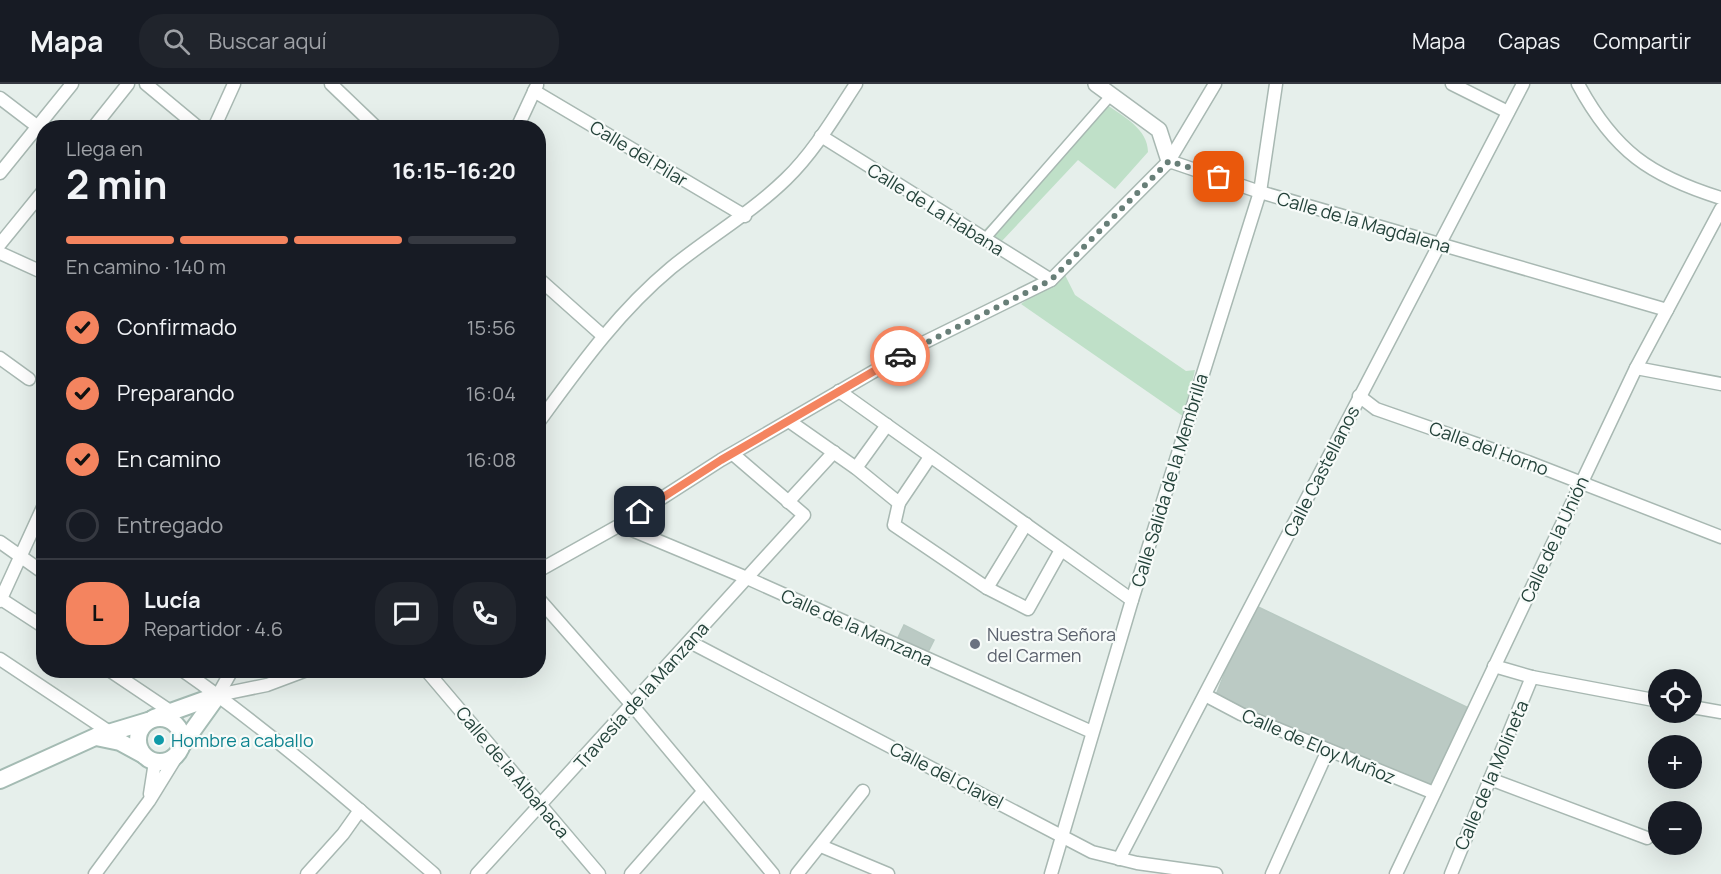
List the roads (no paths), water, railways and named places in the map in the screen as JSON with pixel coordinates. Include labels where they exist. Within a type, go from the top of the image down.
[{"type":"main road","points":[[102,734],[148,758],[168,761],[179,751],[218,695]]},
{"type":"main road","points":[[0,780],[102,734],[150,720],[218,695]]},
{"type":"main road","points":[[148,758],[137,741],[140,728],[150,720],[166,718],[178,726],[183,740],[179,751]]},
{"type":"street","points":[[44,120],[72,84]]},
{"type":"street","points":[[99,120],[128,84]]},
{"type":"street","points":[[146,84],[190,120]]},
{"type":"street","points":[[218,120],[234,84]]},
{"type":"street","points":[[331,84],[369,120]]},
{"type":"street","points":[[546,412],[602,335],[670,268],[745,216],[788,178],[821,136],[856,84]]},
{"type":"street","points":[[1095,84],[1112,94],[1159,130],[1169,161]]},
{"type":"street","points":[[546,567],[620,525],[733,454],[921,344],[1051,280],[1169,161],[1215,84]]},
{"type":"street","name":"Calle Salida de la Membrilla","points":[[1051,874],[1132,600],[1260,192],[1276,84]]},
{"type":"street","points":[[1452,84],[1508,112]]},
{"type":"street","name":"Calle Castellanos","points":[[1119,859],[1523,84]]},
{"type":"street","points":[[1578,84],[1609,132],[1632,156],[1681,186],[1721,198]]},
{"type":"street","points":[[521,120],[536,88]]},
{"type":"street","name":"Calle del Pilar","points":[[536,88],[745,216]]},
{"type":"street","points":[[984,240],[1112,94]]},
{"type":"street","points":[[0,98],[36,126]]},
{"type":"street","points":[[0,173],[36,130]]},
{"type":"street","name":"Calle de La Habana","points":[[821,136],[1051,280]]},
{"type":"street","name":"Calle de la Magdalena","points":[[1169,161],[1260,192],[1668,310]]},
{"type":"street","points":[[0,244],[36,200]]},
{"type":"street","name":"Calle de la Unión","points":[[1396,874],[1636,368],[1721,208]]},
{"type":"street","points":[[0,253],[36,269]]},
{"type":"street","points":[[546,285],[602,335]]},
{"type":"street","points":[[0,358],[29,380]]},
{"type":"street","points":[[1636,368],[1721,384]]},
{"type":"street","points":[[839,392],[1132,600]]},
{"type":"street","name":"Calle del Horno","points":[[1359,396],[1376,409],[1581,483],[1721,537]]},
{"type":"street","points":[[789,421],[856,468],[899,503]]},
{"type":"street","points":[[856,468],[887,425]]},
{"type":"street","points":[[733,454],[788,502],[834,452]]},
{"type":"street","points":[[930,457],[899,503],[894,525],[987,588],[1028,609],[1061,550]]},
{"type":"street","name":"Travesía de la Manzana","points":[[477,874],[804,515],[788,502]]},
{"type":"street","points":[[36,522],[1,600],[36,622]]},
{"type":"street","points":[[987,588],[1026,524]]},
{"type":"street","name":"Calle de la Manzana","points":[[620,525],[747,578],[1092,732]]},
{"type":"street","points":[[20,556],[36,538]]},
{"type":"street","points":[[0,542],[36,567]]},
{"type":"street","points":[[546,607],[632,705],[773,874]]},
{"type":"street","name":"Calle del Clavel","points":[[690,642],[1092,852],[1119,859],[1216,874]]},
{"type":"street","points":[[0,660],[102,734]]},
{"type":"street","points":[[1494,666],[1532,677],[1648,698]]},
{"type":"street","name":"Calle de la Molineta","points":[[1451,874],[1532,677]]},
{"type":"street","points":[[121,678],[170,711]]},
{"type":"street","points":[[194,678],[360,810],[434,874]]},
{"type":"street","points":[[218,695],[228,678]]},
{"type":"street","points":[[218,695],[267,685],[286,678]]},
{"type":"street","name":"Calle de la Albahaca","points":[[433,678],[599,874]]},
{"type":"street","name":"Calle de Eloy Muñoz","points":[[1205,695],[1241,714],[1434,793]]},
{"type":"street","points":[[1702,709],[1721,712]]},
{"type":"street","points":[[1272,874],[1328,750]]},
{"type":"street","points":[[95,874],[149,801],[179,751]]},
{"type":"street","points":[[148,758],[149,801]]},
{"type":"street","points":[[1490,779],[1647,838]]},
{"type":"street","points":[[797,874],[863,791]]},
{"type":"street","points":[[631,874],[703,792]]},
{"type":"street","points":[[307,874],[343,834],[360,810]]},
{"type":"street","points":[[821,846],[888,874]]},
{"type":"place","name":"Nuestra Señora del Carmen","points":[[975,644]]},
{"type":"place","name":"Hombre a caballo","points":[[159,740]]}]
